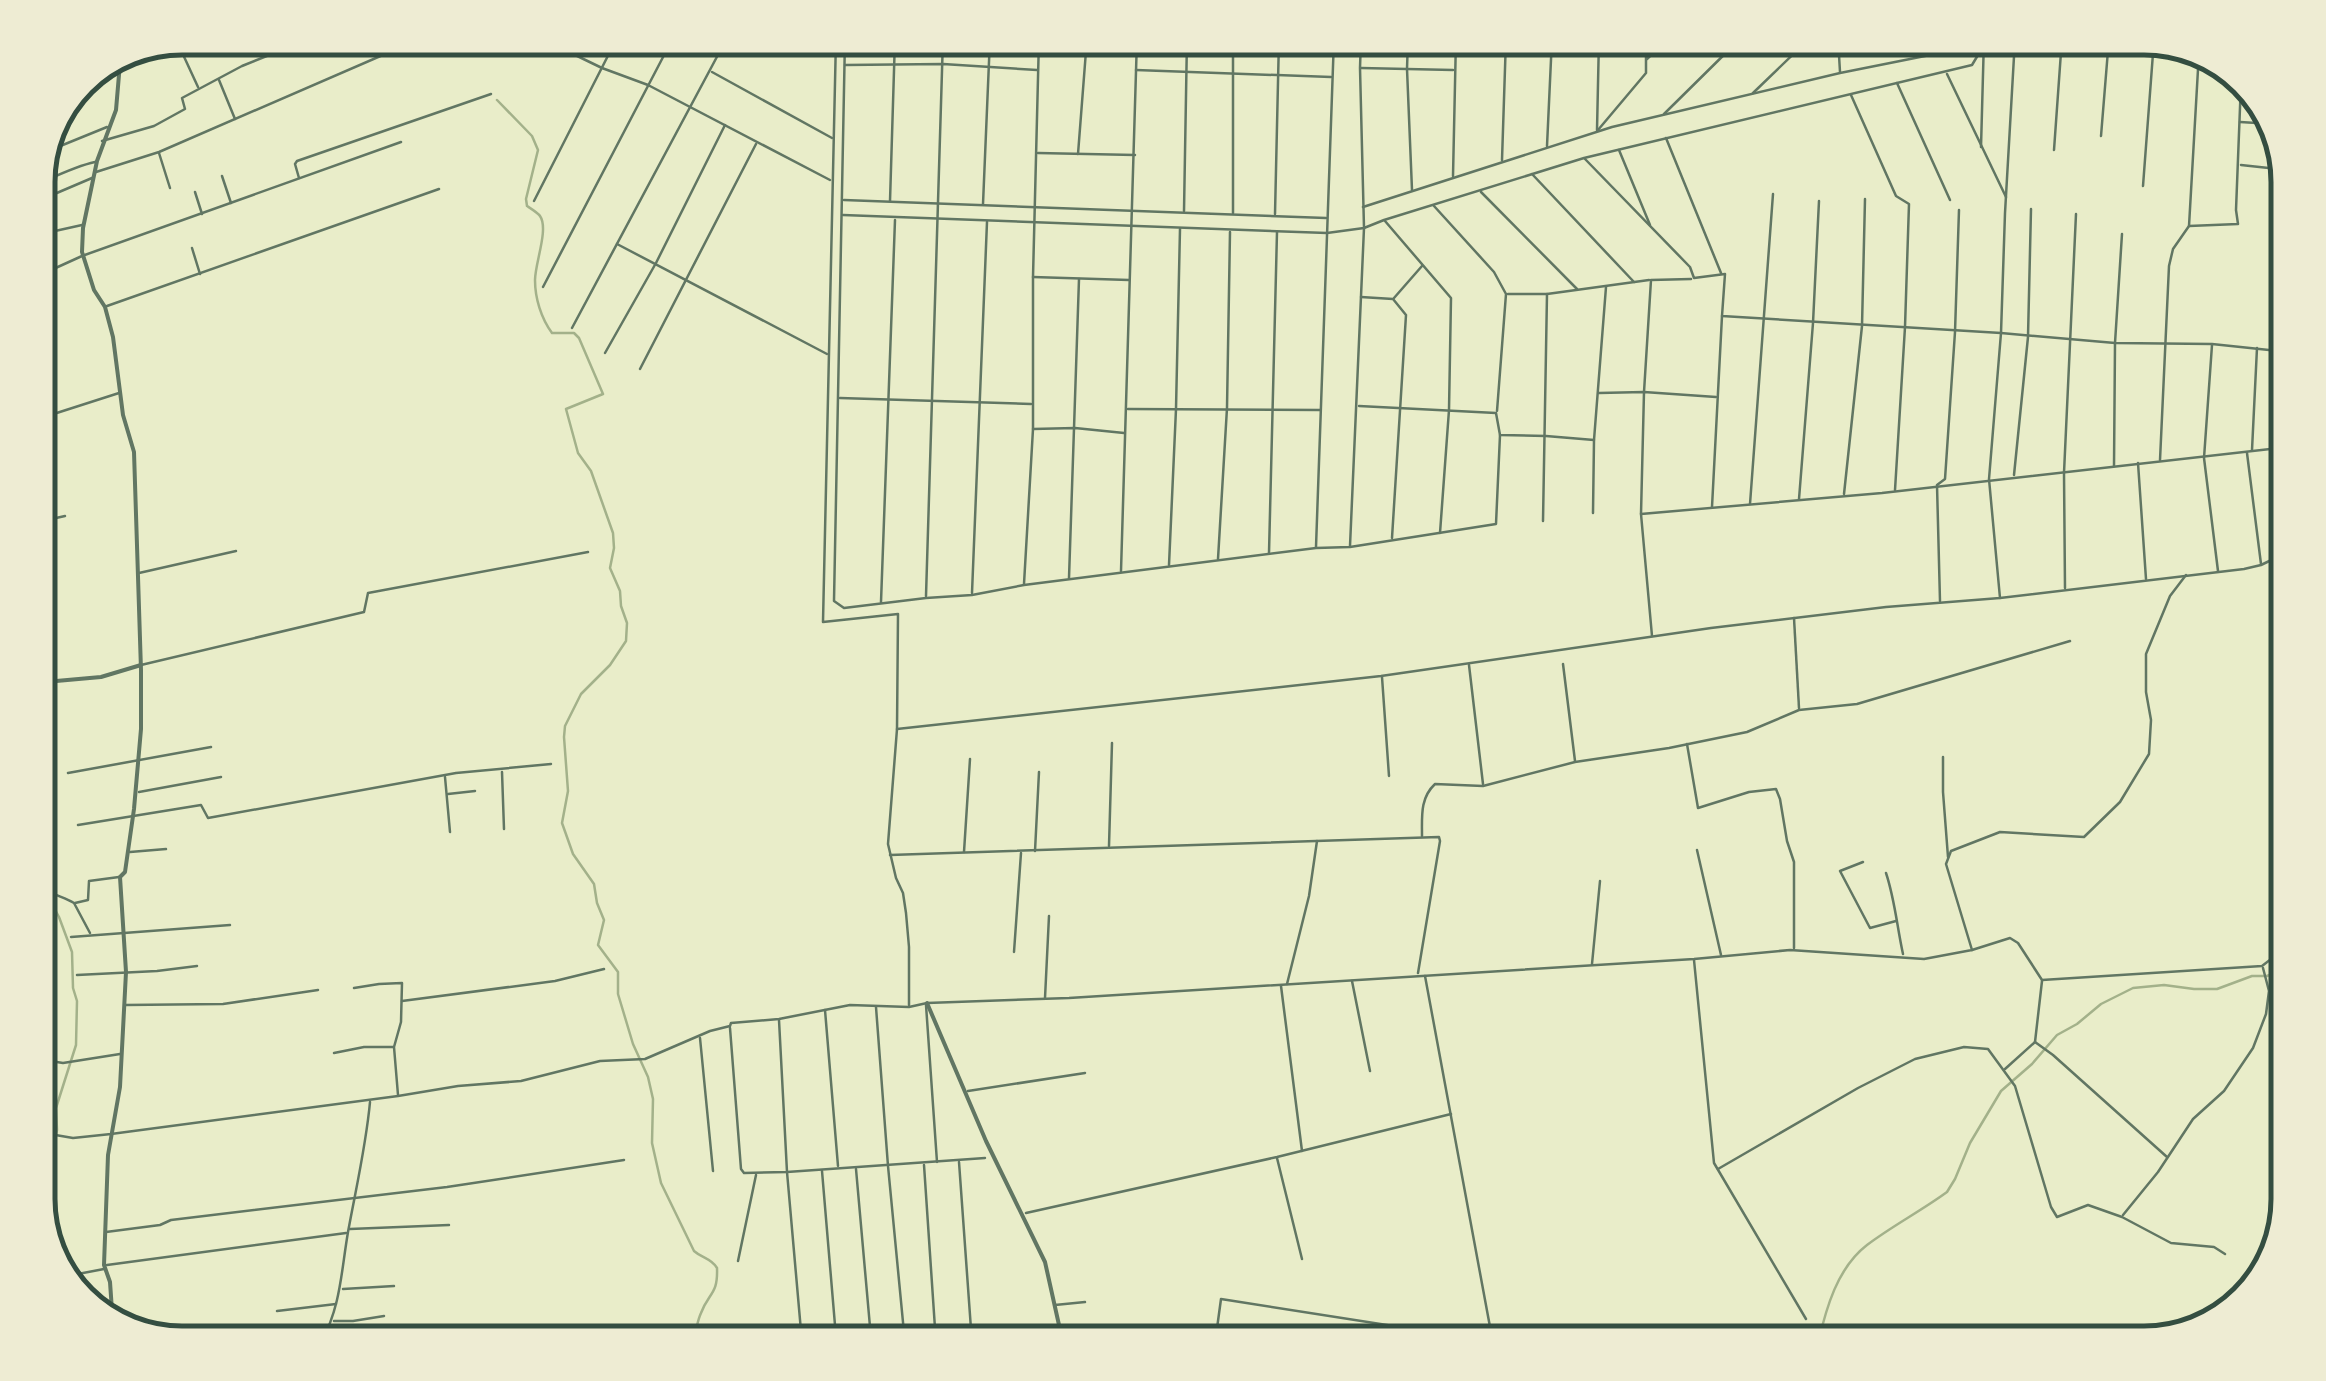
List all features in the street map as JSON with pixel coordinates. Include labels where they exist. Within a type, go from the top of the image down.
[{"type":"street","points":[[183,55],[199,88]]},
{"type":"street","points":[[102,142],[154,126],[185,110],[182,98],[266,55]]},
{"type":"street","points":[[55,194],[383,55]]},
{"type":"street","points":[[575,55],[648,85],[832,181]]},
{"type":"street","points":[[534,202],[608,55]]},
{"type":"street","points":[[543,287],[664,55]]},
{"type":"street","points":[[572,328],[718,55]]},
{"type":"street","points":[[836,55],[823,622],[898,614],[897,729],[888,854],[906,912],[909,1007]]},
{"type":"street","points":[[844,55],[834,601],[844,608],[972,595],[1496,524],[1500,435],[1496,412],[1506,294],[1494,272],[1432,205]]},
{"type":"street","points":[[890,202],[894,55]]},
{"type":"street","points":[[926,598],[943,55]]},
{"type":"street","points":[[983,205],[989,55]]},
{"type":"street","points":[[1024,585],[1033,429],[1038,55]]},
{"type":"street","points":[[1078,154],[1086,55]]},
{"type":"street","points":[[1121,573],[1136,55]]},
{"type":"street","points":[[1184,212],[1186,55]]},
{"type":"street","points":[[1233,55],[1233,214]]},
{"type":"street","points":[[1274,216],[1279,55]]},
{"type":"street","points":[[1316,548],[1334,55]]},
{"type":"street","points":[[1350,546],[1364,228],[1360,55]]},
{"type":"street","points":[[1407,55],[1412,191]]},
{"type":"street","points":[[1453,177],[1456,55]]},
{"type":"street","points":[[1502,161],[1506,55]]},
{"type":"street","points":[[1547,147],[1552,55]]},
{"type":"street","points":[[1597,132],[1599,55]]},
{"type":"street","points":[[1597,132],[1646,73],[1646,55]]},
{"type":"street","points":[[1646,60],[1651,55]]},
{"type":"street","points":[[1663,115],[1724,55]]},
{"type":"street","points":[[1752,94],[1792,55]]},
{"type":"street","points":[[1839,55],[1840,74]]},
{"type":"street","points":[[1363,206],[1597,132],[1931,55]]},
{"type":"street","points":[[842,215],[1327,234],[1364,228],[1584,158],[1972,65],[1978,55]]},
{"type":"street","points":[[1981,148],[1984,55]]},
{"type":"street","points":[[2000,598],[1989,480],[2001,333],[2014,55]]},
{"type":"street","points":[[2054,150],[2061,55]]},
{"type":"street","points":[[2102,136],[2108,55]]},
{"type":"street","points":[[2143,186],[2153,56]]},
{"type":"street","points":[[844,65],[943,64],[1038,70]]},
{"type":"street","points":[[1360,68],[1456,70]]},
{"type":"street","points":[[2160,462],[2169,266],[2173,249],[2189,226],[2198,68]]},
{"type":"street","points":[[1136,70],[1333,78]]},
{"type":"street","points":[[55,895],[74,903],[88,900],[89,881],[126,872],[136,792],[141,664],[134,452],[123,415],[113,337],[105,307],[94,290],[82,256],[83,224],[102,142],[116,110],[121,71]]},
{"type":"street","points":[[710,71],[834,138]]},
{"type":"street","points":[[1946,71],[2006,199]]},
{"type":"street","points":[[219,78],[235,119]]},
{"type":"street","points":[[1897,83],[1950,200]]},
{"type":"street","points":[[299,179],[297,161],[491,94]]},
{"type":"street","points":[[1851,94],[1896,196],[1908,204],[1895,491]]},
{"type":"street","points":[[2189,226],[2238,224],[2240,99]]},
{"type":"street","points":[[2239,122],[2256,123]]},
{"type":"street","points":[[605,353],[725,125]]},
{"type":"street","points":[[60,145],[108,127]]},
{"type":"street","points":[[1666,138],[1724,274],[1712,508]]},
{"type":"street","points":[[55,268],[402,142]]},
{"type":"street","points":[[640,369],[757,142]]},
{"type":"street","points":[[1620,150],[1650,226]]},
{"type":"street","points":[[158,152],[170,188]]},
{"type":"street","points":[[1036,152],[1134,156]]},
{"type":"street","points":[[1584,158],[1690,267],[1694,278]]},
{"type":"street","points":[[55,177],[97,161]]},
{"type":"street","points":[[2239,165],[2270,168]]},
{"type":"street","points":[[1532,174],[1634,282]]},
{"type":"street","points":[[222,176],[232,204]]},
{"type":"street","points":[[105,307],[439,189]]},
{"type":"street","points":[[1479,190],[1578,290]]},
{"type":"street","points":[[194,192],[202,214]]},
{"type":"street","points":[[1750,505],[1772,194]]},
{"type":"street","points":[[1844,495],[1862,326],[1865,199]]},
{"type":"street","points":[[842,200],[1328,218]]},
{"type":"street","points":[[1799,500],[1819,201]]},
{"type":"street","points":[[2014,477],[2028,337],[2031,208]]},
{"type":"street","points":[[1937,486],[1945,479],[1959,210]]},
{"type":"street","points":[[2065,590],[2064,473],[2076,214]]},
{"type":"street","points":[[881,604],[895,217]]},
{"type":"street","points":[[1384,220],[1451,298],[1440,534]]},
{"type":"street","points":[[972,595],[987,221]]},
{"type":"street","points":[[55,230],[83,224]]},
{"type":"street","points":[[1169,567],[1180,228]]},
{"type":"street","points":[[1218,561],[1227,408],[1230,230]]},
{"type":"street","points":[[1269,554],[1277,232]]},
{"type":"street","points":[[2114,467],[2115,343],[2122,234]]},
{"type":"street","points":[[616,243],[828,355]]},
{"type":"street","points":[[192,248],[200,274]]},
{"type":"street","points":[[1393,299],[1423,265]]},
{"type":"street","points":[[1506,294],[1547,294],[1722,274]]},
{"type":"street","points":[[1033,277],[1131,280]]},
{"type":"street","points":[[1070,580],[1080,279]]},
{"type":"street","points":[[1650,280],[1641,514],[1652,638]]},
{"type":"street","points":[[1593,513],[1594,440],[1606,287]]},
{"type":"street","points":[[1544,522],[1547,294]]},
{"type":"street","points":[[1361,296],[1393,299],[1406,316],[1392,540]]},
{"type":"street","points":[[1722,316],[2271,350]]},
{"type":"street","points":[[2212,344],[2204,458],[2218,571]]},
{"type":"street","points":[[2257,348],[2249,451],[2261,565]]},
{"type":"street","points":[[1597,392],[1718,397]]},
{"type":"street","points":[[55,414],[121,393]]},
{"type":"street","points":[[838,398],[1033,404]]},
{"type":"street","points":[[1357,406],[1496,412]]},
{"type":"street","points":[[1126,409],[1321,410]]},
{"type":"street","points":[[1033,429],[1126,433]]},
{"type":"street","points":[[1500,435],[1594,440]]},
{"type":"street","points":[[1641,514],[1895,491],[2271,449]]},
{"type":"street","points":[[2138,463],[2146,580]]},
{"type":"street","points":[[1937,486],[1940,602]]},
{"type":"street","points":[[55,518],[65,516]]},
{"type":"street","points":[[138,574],[236,551]]},
{"type":"street","points":[[55,681],[102,677],[141,664],[364,612],[368,594],[588,552]]},
{"type":"street","points":[[897,729],[1382,676],[1711,628],[2244,569],[2271,560]]},
{"type":"street","points":[[1972,950],[1946,864],[1951,850],[2000,832],[2084,837],[2120,802],[2149,754],[2151,720],[2146,654],[2170,596],[2186,575]]},
{"type":"street","points":[[1794,618],[1799,710]]},
{"type":"street","points":[[1422,836],[1425,793],[1435,784],[1483,786],[1576,762],[1746,732],[1799,710],[1857,704],[2070,641]]},
{"type":"street","points":[[1469,664],[1483,786]]},
{"type":"street","points":[[1563,664],[1576,762]]},
{"type":"street","points":[[1382,676],[1389,776]]},
{"type":"street","points":[[1109,848],[1112,743]]},
{"type":"street","points":[[1688,744],[1698,808],[1748,792],[1776,790],[1794,862],[1794,950]]},
{"type":"street","points":[[68,773],[210,747]]},
{"type":"street","points":[[1943,757],[1948,858]]},
{"type":"street","points":[[964,854],[970,759]]},
{"type":"street","points":[[78,825],[202,805],[208,818],[445,776],[550,764]]},
{"type":"street","points":[[502,770],[504,830]]},
{"type":"street","points":[[1035,851],[1039,772]]},
{"type":"street","points":[[445,776],[450,832]]},
{"type":"street","points":[[136,792],[220,777]]},
{"type":"street","points":[[446,794],[475,791]]},
{"type":"street","points":[[888,854],[1439,837],[1418,974]]},
{"type":"street","points":[[1287,984],[1318,840]]},
{"type":"street","points":[[129,852],[166,849]]},
{"type":"street","points":[[1697,850],[1722,956]]},
{"type":"street","points":[[1014,952],[1021,852]]},
{"type":"street","points":[[1863,862],[1840,870],[1870,928],[1896,921]]},
{"type":"street","points":[[1886,873],[1896,902],[1904,958]]},
{"type":"street","points":[[111,1303],[105,1267],[108,1155],[117,1109],[126,972],[120,876]]},
{"type":"street","points":[[1592,965],[1600,882]]},
{"type":"street","points":[[74,903],[90,935]]},
{"type":"street","points":[[1045,999],[1048,916]]},
{"type":"street","points":[[71,938],[230,925]]},
{"type":"street","points":[[55,1134],[73,1138],[112,1134],[458,1086],[521,1081],[600,1062],[645,1059],[731,1024],[850,1005],[909,1007],[1794,950],[1924,959],[2010,938],[2042,980],[2035,1042],[2004,1070]]},
{"type":"street","points":[[1694,959],[1714,1163],[1806,1319]]},
{"type":"street","points":[[2042,980],[2262,966],[2271,959]]},
{"type":"street","points":[[77,975],[196,966]]},
{"type":"street","points":[[2122,1217],[2193,1119],[2224,1091],[2253,1048],[2266,1014],[2269,991],[2262,966]]},
{"type":"street","points":[[402,1001],[555,981],[604,970]]},
{"type":"street","points":[[1424,974],[1490,1326]]},
{"type":"street","points":[[1352,980],[1370,1072]]},
{"type":"street","points":[[354,988],[402,982],[401,1022],[394,1047],[398,1096]]},
{"type":"street","points":[[1281,985],[1302,1150]]},
{"type":"street","points":[[124,1004],[222,1004],[318,990]]},
{"type":"street","points":[[926,1004],[1045,1262],[1059,1326]]},
{"type":"street","points":[[926,1004],[937,1162]]},
{"type":"street","points":[[876,1006],[903,1326]]},
{"type":"street","points":[[825,1008],[838,1168]]},
{"type":"street","points":[[779,1019],[801,1326]]},
{"type":"street","points":[[730,1026],[744,1173],[985,1158]]},
{"type":"street","points":[[700,1036],[713,1170]]},
{"type":"street","points":[[2035,1042],[2168,1158]]},
{"type":"street","points":[[334,1052],[394,1047]]},
{"type":"street","points":[[1718,1169],[1915,1059],[1964,1047],[1988,1048],[2016,1086],[2051,1207],[2058,1217],[2088,1205],[2122,1217],[2171,1243],[2214,1247],[2225,1254]]},
{"type":"street","points":[[55,1062],[122,1054]]},
{"type":"street","points":[[966,1091],[1085,1073]]},
{"type":"street","points":[[330,1326],[341,1289],[370,1100]]},
{"type":"street","points":[[1026,1212],[1451,1114]]},
{"type":"street","points":[[1277,1157],[1302,1258]]},
{"type":"street","points":[[106,1232],[624,1160]]},
{"type":"street","points":[[958,1160],[971,1326]]},
{"type":"street","points":[[924,1163],[935,1326]]},
{"type":"street","points":[[856,1168],[869,1326]]},
{"type":"street","points":[[822,1170],[835,1326]]},
{"type":"street","points":[[738,1261],[756,1174]]},
{"type":"street","points":[[78,1273],[348,1231],[449,1224]]},
{"type":"street","points":[[341,1289],[394,1286]]},
{"type":"street","points":[[1217,1326],[1221,1300],[1392,1326]]},
{"type":"street","points":[[1054,1305],[1085,1302]]},
{"type":"street","points":[[277,1310],[337,1304]]},
{"type":"street","points":[[333,1321],[384,1316]]},
{"type":"waterway","points":[[497,100],[532,136],[538,150],[526,199],[527,206],[542,222],[535,280],[537,301],[552,333],[574,333],[579,338],[603,394],[566,409],[578,453],[591,471],[613,533],[610,568],[620,591],[627,623],[626,641],[610,665],[581,694],[565,726],[568,791],[562,823],[573,854],[594,884],[604,920],[598,945],[618,972],[618,994],[648,1077],[653,1099],[652,1143],[661,1183],[694,1251],[717,1268],[714,1289],[697,1326]]},
{"type":"waterway","points":[[55,910],[72,952],[77,1001],[76,1045],[56,1108],[55,1141]]},
{"type":"waterway","points":[[1823,1326],[1848,1265],[1867,1245],[1947,1192],[2001,1091],[2057,1035],[2101,1004],[2133,988],[2164,985],[2217,989],[2252,976],[2271,974]]}]
